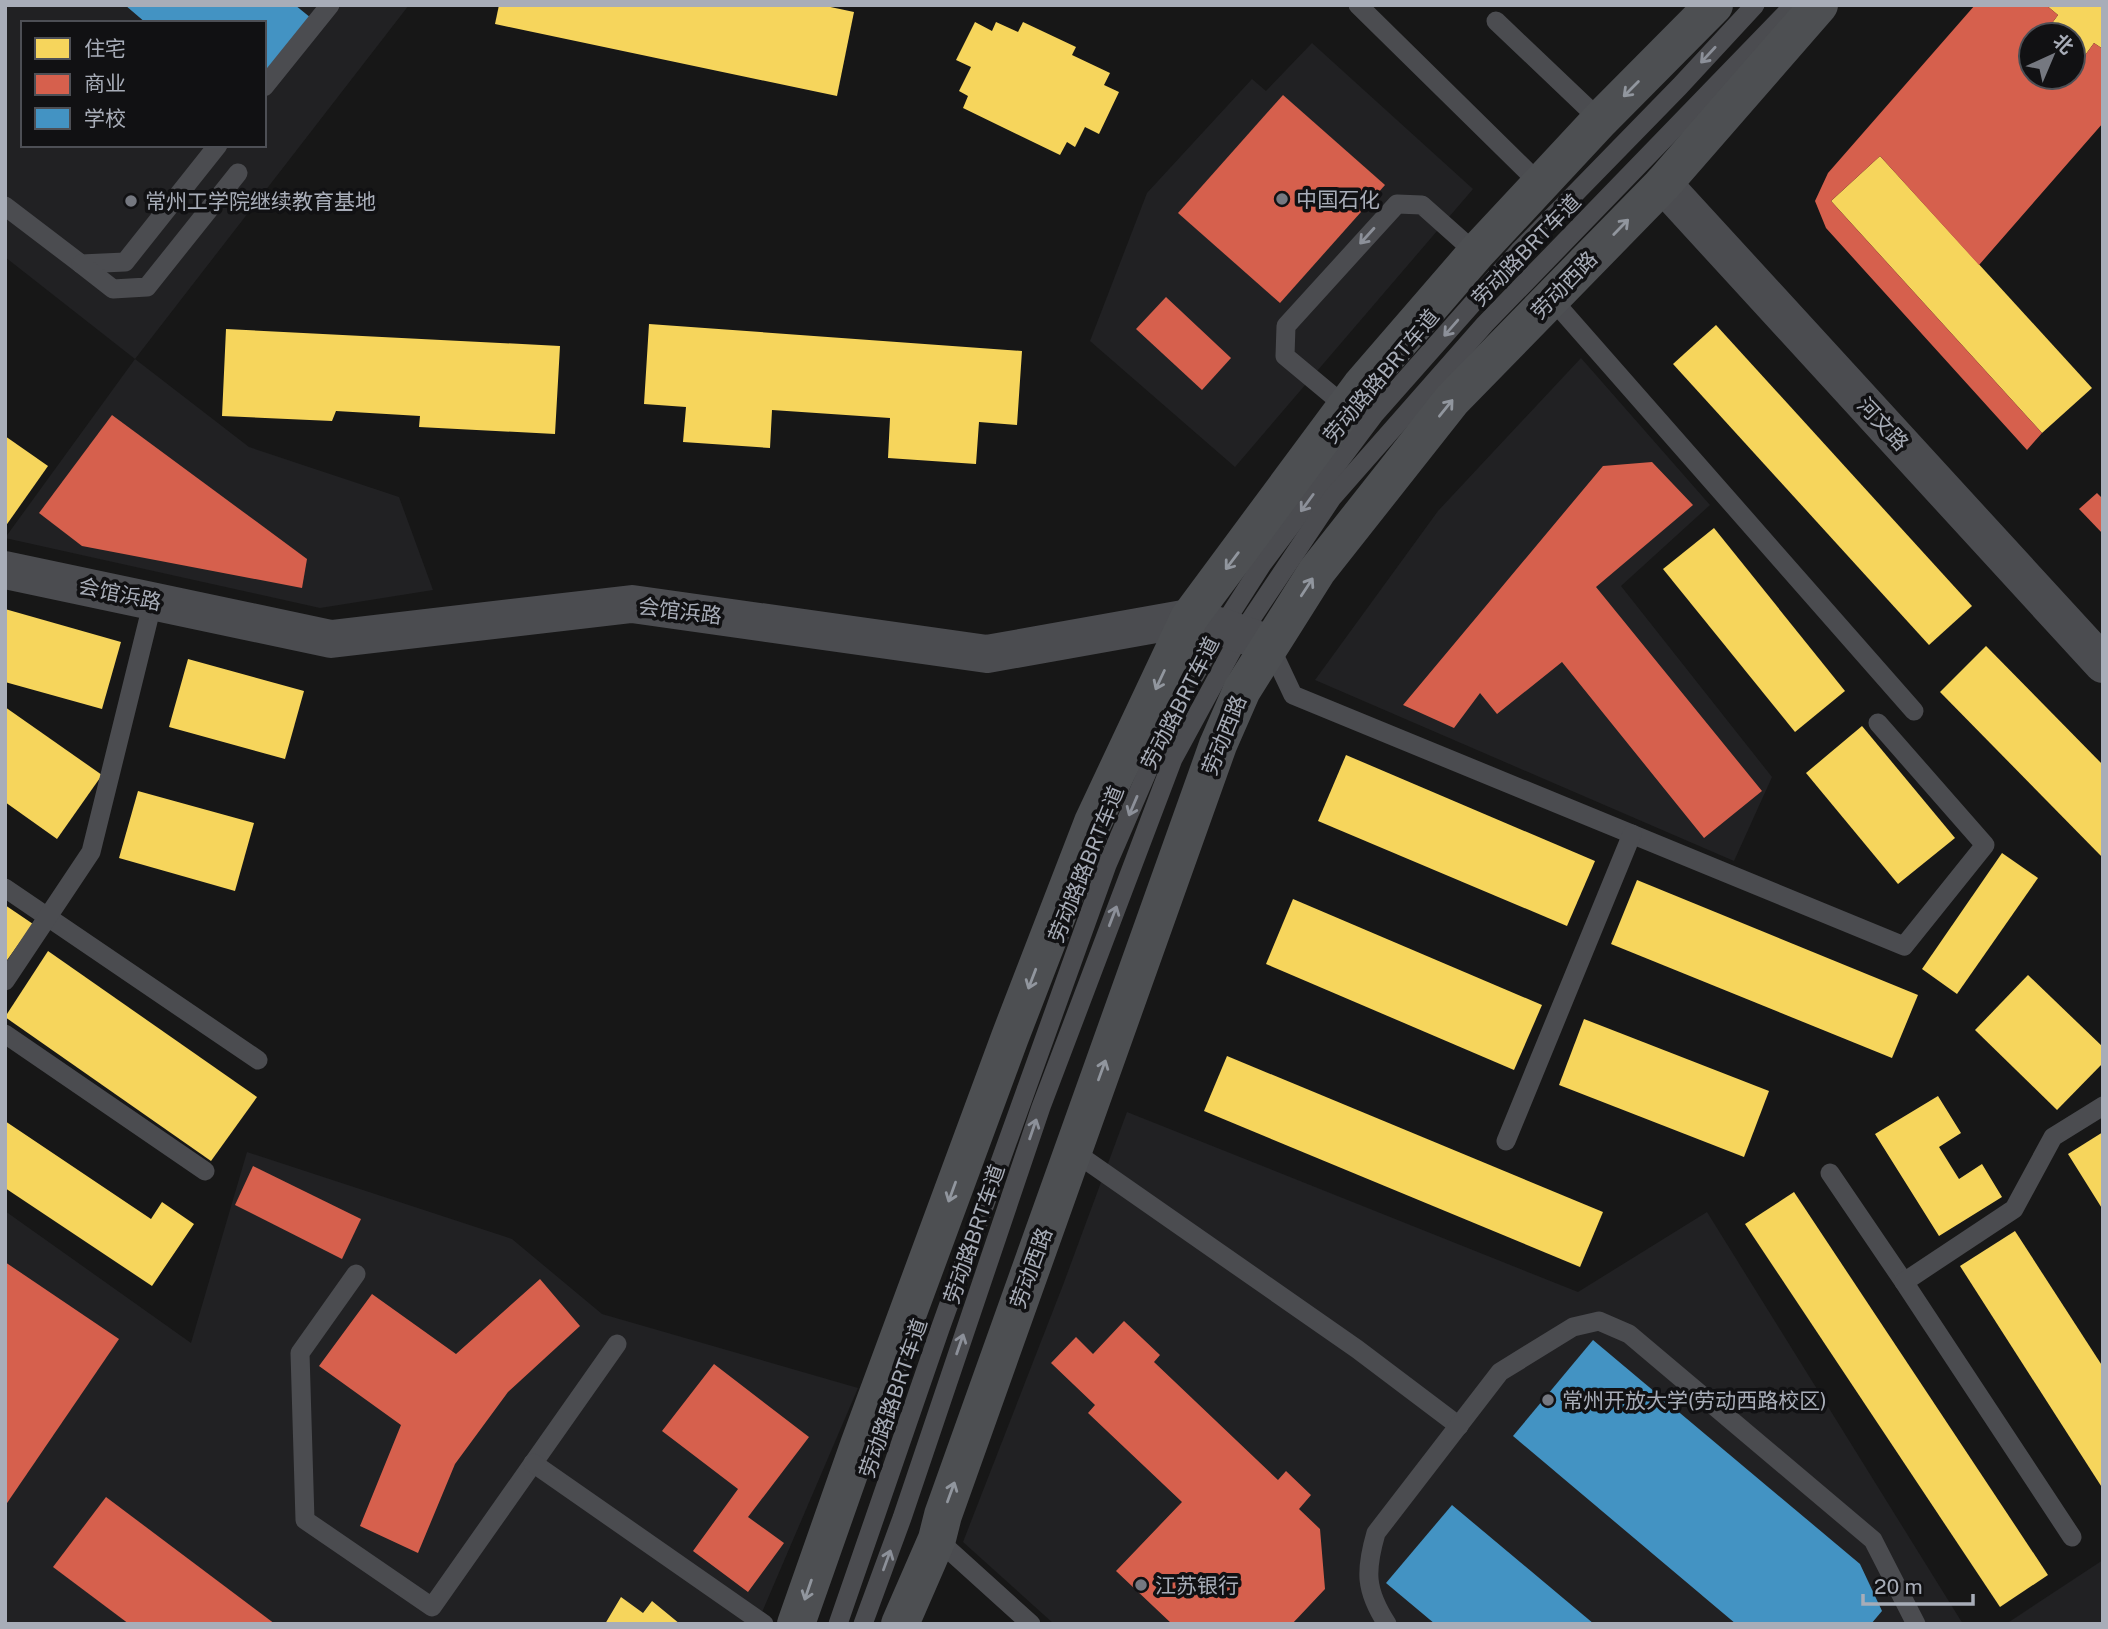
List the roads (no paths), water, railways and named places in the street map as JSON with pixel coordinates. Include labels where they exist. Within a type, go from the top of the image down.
[{"type":"main road","name":"劳动西路","points":[[796,1624],[1010,1037],[1088,835],[1230,631],[1345,406],[1476,253],[1600,120],[1714,5]]},
{"type":"main road","name":"劳动西路","points":[[1230,631],[1317,571],[1452,400],[1662,184],[1819,5]]},
{"type":"main road","name":"劳动西路","points":[[900,1624],[937,1539],[943,1515],[1073,1151],[1219,745],[1242,690],[1230,631]]},
{"type":"street","name":"河文路","points":[[1662,184],[2103,664]]},
{"type":"street","name":"会馆浜路","points":[[5,570],[331,639],[632,604],[987,654],[1230,631]]},
{"type":"lane","points":[[266,85],[330,5]]},
{"type":"lane","points":[[1358,5],[1540,184]]},
{"type":"lane","name":"劳动路路BRT车道","points":[[838,1624],[944,1316],[1107,865],[1171,717],[1230,631],[1271,552],[1374,415],[1519,251],[1755,5]]},
{"type":"lane","name":"劳动路BRT车道","points":[[863,1624],[1041,1107],[1173,760],[1230,631],[1341,488],[1485,324],[1794,5]]},
{"type":"lane","points":[[1496,21],[1600,120]]},
{"type":"lane","points":[[81,264],[125,262],[216,147]]},
{"type":"lane","points":[[5,206],[113,289],[147,287],[238,173]]},
{"type":"lane","points":[[1345,406],[1285,356],[1286,326],[1396,204],[1422,205],[1476,253]]},
{"type":"lane","points":[[1551,299],[1914,711]]},
{"type":"lane","points":[[5,981],[90,852],[153,601]]},
{"type":"lane","points":[[1230,631],[1293,695],[1904,946],[1985,845],[1878,723]]},
{"type":"lane","points":[[1506,1140],[1632,834]]},
{"type":"lane","points":[[5,888],[258,1060]]},
{"type":"lane","points":[[5,1034],[205,1171]]},
{"type":"lane","points":[[1903,1283],[2014,1209],[2053,1137],[2103,1106]]},
{"type":"lane","points":[[1073,1151],[1357,1349],[1459,1426]]},
{"type":"lane","points":[[1830,1173],[2072,1538]]},
{"type":"lane","points":[[356,1274],[300,1353],[305,1520],[432,1607],[617,1344]]},
{"type":"lane","points":[[1387,1624],[1374,1603],[1367,1563],[1376,1533],[1500,1372],[1573,1327],[1599,1321],[1629,1335],[1873,1540],[1916,1624]]},
{"type":"lane","points":[[533,1463],[764,1624]]},
{"type":"lane","points":[[937,1539],[1031,1624]]},
{"type":"place","name":"中国石化","points":[[1282,199]]},
{"type":"place","name":"常州工学院继续教育基地","points":[[131,201]]},
{"type":"place","name":"常州开放大学(劳动西路校区)","points":[[1548,1400]]},
{"type":"place","name":"江苏银行","points":[[1141,1585]]}]
